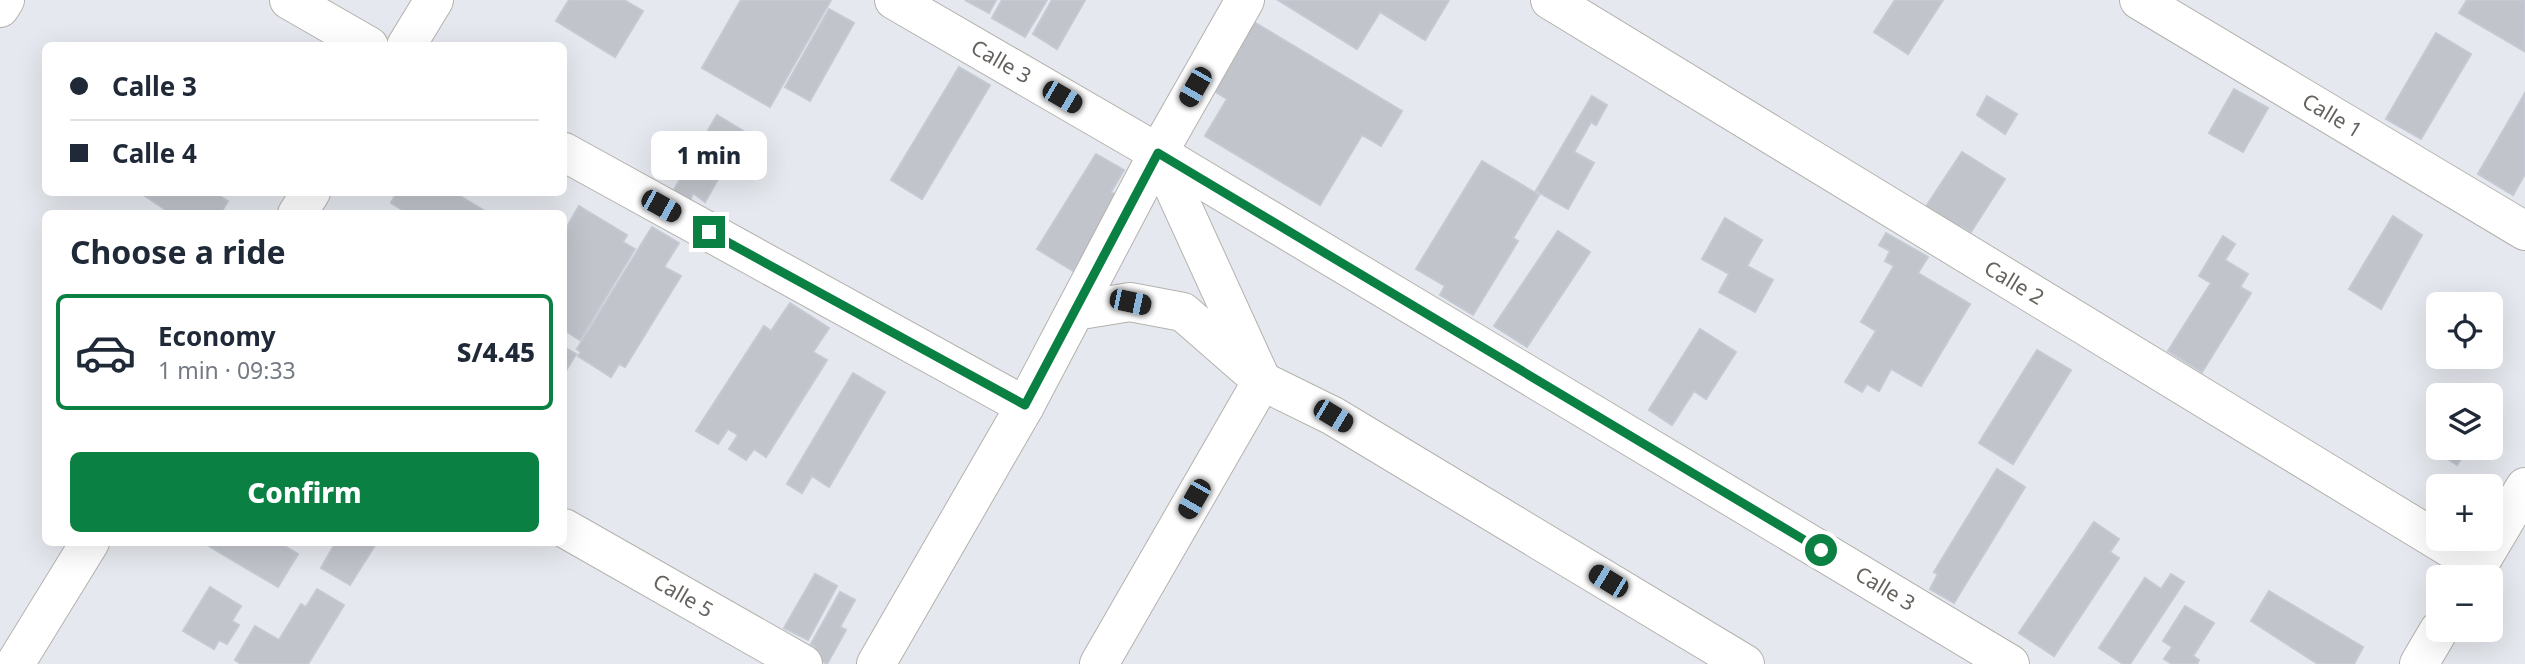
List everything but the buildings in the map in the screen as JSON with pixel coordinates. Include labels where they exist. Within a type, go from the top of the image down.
[{"type":"street","points":[[0,8],[5,0]]},
{"type":"street","points":[[289,0],[362,42]]},
{"type":"street","points":[[408,42],[434,0]]},
{"type":"street","name":"Calle 3","points":[[894,0],[1158,153],[2010,664]]},
{"type":"street","points":[[876,664],[1025,405],[1158,153],[1245,0]]},
{"type":"street","name":"Calle 2","points":[[1550,0],[2464,565]]},
{"type":"street","name":"Calle 1","points":[[2139,0],[2525,231]]},
{"type":"street","points":[[1158,153],[1262,381]]},
{"type":"street","points":[[567,154],[1025,405]]},
{"type":"street","points":[[1076,311],[1130,302],[1183,313],[1262,381],[1333,416],[1745,664]]},
{"type":"street","points":[[1099,664],[1262,381]]},
{"type":"street","points":[[2478,565],[2525,487]]},
{"type":"street","name":"Calle 5","points":[[567,530],[803,664]]},
{"type":"street","points":[[22,654],[88,546]]},
{"type":"street","points":[[2419,664],[2432,642]]},
{"type":"route","points":[[709,232],[1025,405],[1158,153],[1821,550]]}]
